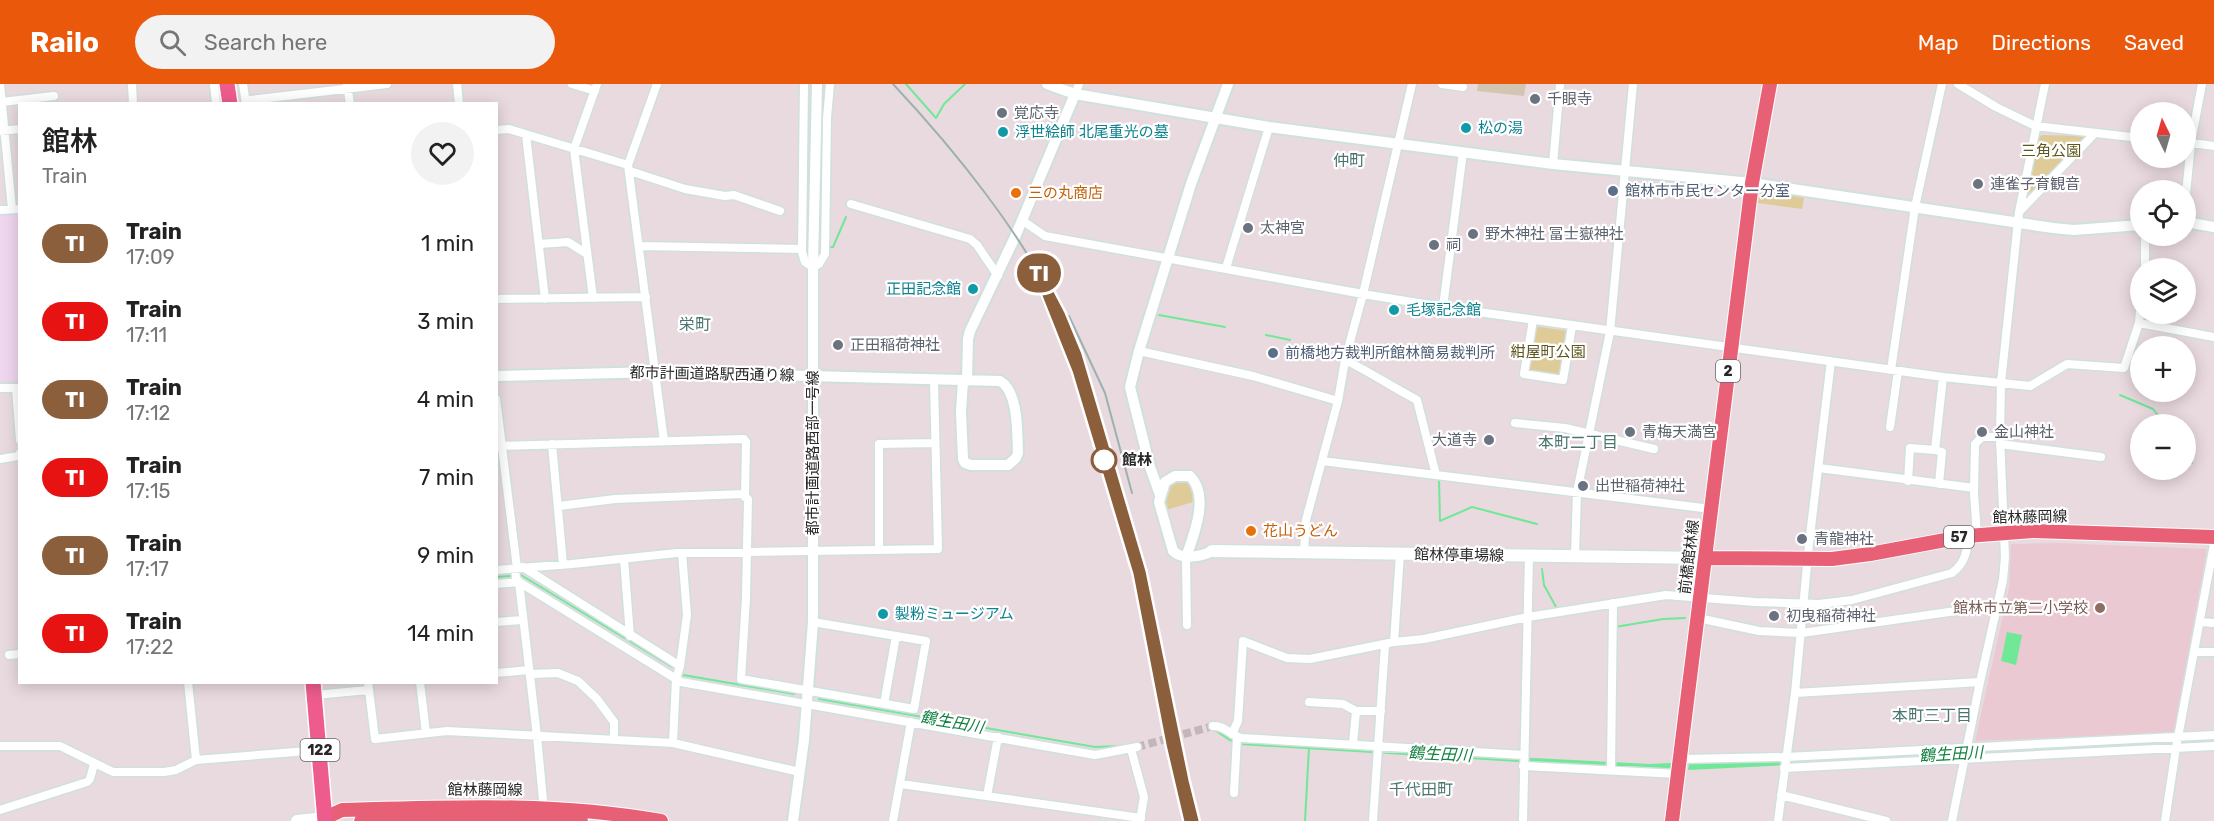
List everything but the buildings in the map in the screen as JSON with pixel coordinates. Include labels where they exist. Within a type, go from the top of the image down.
[{"type":"highway","points":[[227,84],[230,102]]},
{"type":"highway","name":"122","points":[[314,689],[330,820]]},
{"type":"main road","name":"前橋館林線","points":[[1672,821],[1752,183],[1770,84]]},
{"type":"main road","name":"館林藤岡線","points":[[1706,558],[1808,560],[1861,556],[1972,535],[2004,532],[2060,531],[2214,537]]},
{"type":"main road","name":"館林停車場線","points":[[1212,551],[1706,558]]},
{"type":"main road","name":"館林藤岡線","points":[[330,820],[342,810],[477,806],[581,821]]},
{"type":"main road","name":"館林藤岡線","points":[[361,821],[544,816],[582,810],[661,821]]},
{"type":"main road","points":[[297,821],[330,820]]},
{"type":"street","points":[[0,84],[2,130],[16,209],[0,210]]},
{"type":"street","points":[[132,84],[134,102]]},
{"type":"street","points":[[213,84],[216,102]]},
{"type":"street","points":[[243,84],[246,102]]},
{"type":"street","points":[[248,102],[347,86],[387,84]]},
{"type":"street","points":[[458,84],[459,102]]},
{"type":"street","points":[[572,84],[596,88],[574,149],[593,298]]},
{"type":"street","points":[[657,84],[629,168],[664,441]]},
{"type":"street","points":[[804,84],[802,258],[813,267],[819,264],[825,254],[827,118],[830,84]]},
{"type":"street","name":"都市計画道路西部一号線","points":[[793,821],[807,705],[813,622],[813,267],[817,84]]},
{"type":"street","points":[[1047,84],[1269,127],[1552,164],[1752,183],[1915,207],[2019,216],[2074,230],[2130,226]]},
{"type":"street","points":[[1212,551],[1206,555],[1186,557],[1178,556],[1173,551],[1130,387],[1167,259],[1228,84]]},
{"type":"street","points":[[1304,552],[1306,520],[1338,401],[1345,360],[1363,294],[1412,84]]},
{"type":"street","points":[[1442,84],[1463,87]]},
{"type":"street","points":[[1552,164],[1560,84]]},
{"type":"street","points":[[1575,556],[1577,492],[1610,332],[1633,84]]},
{"type":"street","points":[[1890,427],[1915,207],[1942,84]]},
{"type":"street","points":[[1958,84],[1996,107],[2035,126],[2130,137]]},
{"type":"street","points":[[1952,821],[1998,605],[2005,557],[2000,441],[2001,383],[2019,216],[2045,84]]},
{"type":"street","points":[[2196,109],[2202,84]]},
{"type":"street","points":[[347,86],[350,102]]},
{"type":"street","points":[[965,381],[1000,381],[1008,387],[1016,414],[1018,453],[1008,465],[971,465],[965,463],[963,459],[961,412],[968,339],[1023,220],[1077,89]]},
{"type":"street","points":[[2,102],[54,96]]},
{"type":"street","points":[[1226,268],[1269,127]]},
{"type":"street","points":[[2,130],[18,129]]},
{"type":"street","points":[[498,130],[509,129],[574,149],[685,189],[725,196],[734,195],[780,211]]},
{"type":"street","points":[[2019,216],[2094,134]]},
{"type":"street","points":[[526,135],[545,299]]},
{"type":"street","points":[[2196,143],[2214,146]]},
{"type":"street","points":[[1443,307],[1463,152]]},
{"type":"street","points":[[851,204],[970,240],[977,245],[998,276]]},
{"type":"street","points":[[1023,220],[1045,236],[1363,294],[1610,332],[1943,377],[2030,386],[2067,364],[2124,368],[2139,324]]},
{"type":"street","points":[[2196,224],[2214,227]]},
{"type":"street","points":[[539,244],[568,242],[587,254]]},
{"type":"street","points":[[639,246],[802,249]]},
{"type":"street","points":[[498,299],[646,297]]},
{"type":"street","points":[[1533,320],[1524,374],[1563,380],[1572,326]]},
{"type":"street","points":[[2144,324],[2214,337]]},
{"type":"street","points":[[1139,351],[1253,376],[1338,401]]},
{"type":"street","points":[[1345,360],[1367,370],[1378,380],[1417,400],[1436,475]]},
{"type":"street","points":[[1778,821],[1802,633],[1803,604],[1831,361]]},
{"type":"street","name":"都市計画道路駅西通り線","points":[[498,376],[656,372],[965,381]]},
{"type":"street","points":[[1935,450],[1943,377]]},
{"type":"street","points":[[498,570],[682,553],[813,549],[938,549],[934,381]]},
{"type":"street","points":[[0,388],[17,388],[18,405]]},
{"type":"street","points":[[1515,423],[1589,433],[1654,449]]},
{"type":"street","points":[[498,430],[518,568],[516,578],[519,582],[530,672],[544,816]]},
{"type":"street","points":[[1234,793],[1235,739],[1244,641],[1287,658],[1310,659],[1424,639],[1528,617],[1666,595],[1803,604],[1852,600],[1952,573],[1958,568],[1968,551],[1972,535],[1975,444],[1982,437],[2101,457]]},
{"type":"street","points":[[499,446],[744,439],[746,442],[745,496],[748,499],[741,679],[914,709],[926,641],[813,622]]},
{"type":"street","points":[[879,549],[879,444],[935,443]]},
{"type":"street","points":[[552,444],[563,564]]},
{"type":"street","points":[[1908,481],[1910,448],[1935,450],[1942,452],[1939,484]]},
{"type":"street","points":[[0,459],[18,456]]},
{"type":"street","points":[[1149,459],[1156,470],[1169,478],[1187,475],[1195,482],[1198,502],[1195,530],[1186,557],[1187,625]]},
{"type":"street","points":[[1322,461],[1711,509]]},
{"type":"street","points":[[1819,468],[1974,488]]},
{"type":"street","points":[[1160,495],[1169,478]]},
{"type":"street","points":[[559,506],[615,499],[743,494],[745,496]]},
{"type":"street","points":[[1195,530],[1197,544],[1212,551]]},
{"type":"street","points":[[2165,821],[2177,742],[2214,544]]},
{"type":"street","points":[[673,743],[676,679],[687,615],[682,553]]},
{"type":"street","points":[[1373,821],[1381,711],[1400,554]]},
{"type":"street","points":[[1523,821],[1529,556]]},
{"type":"street","points":[[624,559],[630,636]]},
{"type":"street","points":[[518,568],[680,666]]},
{"type":"street","points":[[498,584],[519,582],[681,682],[1095,755],[1134,748],[1144,797],[1141,819],[900,784]]},
{"type":"street","points":[[1611,766],[1613,603]]},
{"type":"street","points":[[1698,618],[1759,631],[1802,633],[1998,605]]},
{"type":"street","points":[[498,622],[523,620]]},
{"type":"street","points":[[2200,622],[2214,623]]},
{"type":"street","points":[[884,704],[896,636]]},
{"type":"street","points":[[2194,652],[2214,652]]},
{"type":"street","points":[[9,655],[18,654]]},
{"type":"street","points":[[498,674],[558,673],[578,681],[597,699],[614,722],[614,740]]},
{"type":"street","points":[[1795,693],[1980,682]]},
{"type":"street","points":[[188,684],[196,760]]},
{"type":"street","points":[[420,684],[426,733]]},
{"type":"street","points":[[314,689],[368,686],[375,739],[447,731],[673,743],[800,772]]},
{"type":"street","points":[[1309,702],[1343,704],[1356,711],[1381,711]]},
{"type":"street","points":[[1353,744],[1356,711]]},
{"type":"street","points":[[893,821],[911,722]]},
{"type":"street","points":[[1213,726],[1222,727],[1235,739],[1353,744],[1378,749],[1611,766],[1678,774]]},
{"type":"street","points":[[1681,759],[1785,762],[1967,754],[2177,742],[2214,735]]},
{"type":"street","points":[[987,796],[998,737]]},
{"type":"street","points":[[2177,742],[2214,746]]},
{"type":"street","points":[[0,746],[60,746],[113,772],[164,772],[176,770],[196,760],[320,750]]},
{"type":"street","points":[[0,810],[87,782],[94,764]]},
{"type":"street","points":[[1781,795],[1886,821]]},
{"type":"shaded area","points":[[1478,84],[1526,84],[1524,96],[1477,91]]},
{"type":"shaded area","points":[[18,212],[18,380],[0,381],[0,214]]},
{"type":"shaded area","name":"館林市立第二小学校","points":[[2058,543],[2207,549],[2174,733],[1975,741],[2009,588],[2011,544]]},
{"type":"green space","name":"三角公園","points":[[2042,135],[2086,136],[2086,140],[2031,193],[2027,191],[2038,138]]},
{"type":"green space","points":[[1763,191],[1804,197],[1802,209],[1758,203],[1759,195]]},
{"type":"green space","name":"紺屋町公園","points":[[1534,326],[1568,331],[1561,376],[1527,373]]},
{"type":"green space","points":[[1176,481],[1186,482],[1192,487],[1195,505],[1193,502],[1166,510],[1164,496],[1166,487]]},
{"type":"water","points":[[2007,632],[2022,635],[2016,665],[2001,661]]},
{"type":"water","points":[[1217,728],[1230,736],[1496,756],[1650,764],[1671,763],[1670,769],[1651,770],[1240,745],[1213,730]]},
{"type":"water","points":[[2214,738],[2214,744],[1688,770],[1689,763]]},
{"type":"waterway","points":[[906,84],[936,118],[944,104],[965,84]]},
{"type":"waterway","points":[[830,247],[833,247],[846,217]]},
{"type":"waterway","points":[[1159,315],[1225,327]]},
{"type":"waterway","points":[[1266,335],[1290,340]]},
{"type":"waterway","points":[[2120,395],[2153,409],[2157,414]]},
{"type":"waterway","points":[[1439,479],[1440,521],[1472,507],[1537,524]]},
{"type":"waterway","points":[[1542,569],[1544,585],[1556,607]]},
{"type":"waterway","name":"鶴生田川","points":[[521,575],[672,667]]},
{"type":"waterway","name":"鶴生田川","points":[[498,577],[511,576]]},
{"type":"waterway","points":[[1615,627],[1663,619],[1685,618]]},
{"type":"waterway","name":"鶴生田川","points":[[683,675],[794,694]]},
{"type":"waterway","name":"鶴生田川","points":[[819,699],[1095,747],[1120,746]]},
{"type":"waterway","points":[[1305,821],[1309,747]]},
{"type":"tunnel","points":[[1137,747],[1213,726]]},
{"type":"railway","points":[[893,84],[962,164],[1007,223],[1045,284],[1074,347],[1144,580],[1180,766],[1194,821]]},
{"type":"railway","points":[[1035,282],[1071,367],[1104,480]]},
{"type":"railway","points":[[1069,316],[1105,393],[1132,493]]},
{"type":"train","name":"TI","points":[[1189,821],[1171,744],[1138,573],[1077,370],[1038,272],[1060,314],[1077,355],[1141,572],[1175,743],[1194,821]]},
{"type":"place","name":"千眼寺","points":[[1535,99]]},
{"type":"place","name":"覚応寺","points":[[1002,113]]},
{"type":"place","name":"松の湯","points":[[1466,128]]},
{"type":"place","name":"浮世絵師 北尾重光の墓","points":[[1003,132]]},
{"type":"place","name":"連雀子育観音","points":[[1978,184]]},
{"type":"place","name":"館林市市民センター分室","points":[[1613,191]]},
{"type":"place","name":"三の丸商店","points":[[1016,193]]},
{"type":"place","name":"太神宮","points":[[1248,228]]},
{"type":"place","name":"野木神社 冨士嶽神社","points":[[1473,234]]},
{"type":"place","name":"祠","points":[[1434,245]]},
{"type":"place","name":"正田記念館","points":[[973,289]]},
{"type":"place","name":"毛塚記念館","points":[[1394,310]]},
{"type":"place","name":"正田稲荷神社","points":[[838,345]]},
{"type":"place","name":"前橋地方裁判所館林簡易裁判所","points":[[1273,353]]},
{"type":"place","name":"青梅天満宮","points":[[1630,432]]},
{"type":"place","name":"金山神社","points":[[1982,432]]},
{"type":"place","name":"大道寺","points":[[1489,440]]},
{"type":"place","name":"館林","points":[[1104,460]]},
{"type":"place","name":"出世稲荷神社","points":[[1583,486]]},
{"type":"place","name":"花山うどん","points":[[1251,531]]},
{"type":"place","name":"青龍神社","points":[[1802,539]]},
{"type":"place","name":"館林市立第二小学校","points":[[2100,608]]},
{"type":"place","name":"製粉ミュージアム","points":[[883,614]]},
{"type":"place","name":"初曳稲荷神社","points":[[1774,616]]},
{"type":"district","name":"仲町","points":[[1349,160]]},
{"type":"district","name":"栄町","points":[[695,324]]},
{"type":"district","name":"本町二丁目","points":[[1578,442]]},
{"type":"district","name":"本町三丁目","points":[[1932,715]]},
{"type":"district","name":"千代田町","points":[[1421,789]]}]
